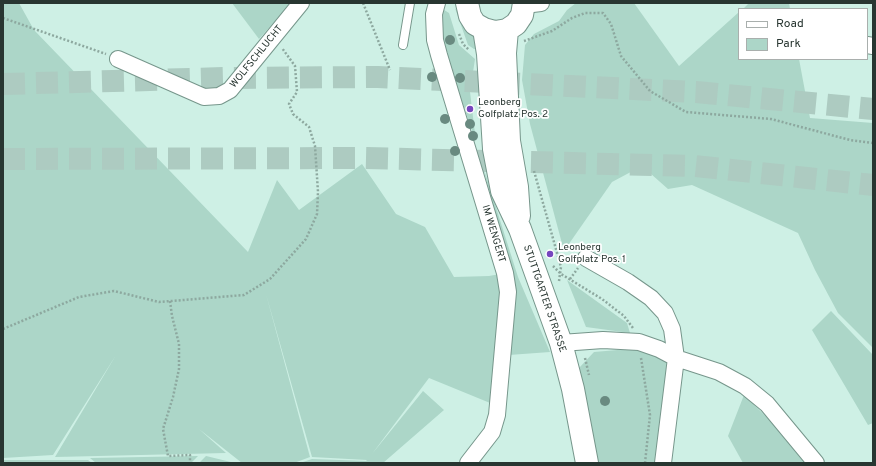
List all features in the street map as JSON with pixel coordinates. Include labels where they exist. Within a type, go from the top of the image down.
[{"type":"main road","points":[[467,3],[470,16],[475,24],[484,29],[513,38],[516,24],[530,4]]},
{"type":"main road","name":"STUTTGARTER STRASSE","points":[[484,29],[488,54],[494,149],[502,191],[520,229],[561,343],[573,389],[587,463]]},
{"type":"main road","name":"STUTTGARTER STRASSE","points":[[513,38],[505,53],[509,141],[517,187],[520,229]]},
{"type":"street","name":"WOLFSCHLUCHT","points":[[118,59],[204,97],[219,96],[230,90],[301,3]]},
{"type":"street","name":"IM WENGERT","points":[[436,3],[434,14],[435,40],[443,73],[505,273],[508,292],[497,415],[492,432],[468,463]]},
{"type":"street","points":[[586,258],[634,286],[651,298],[665,313],[672,329],[676,358],[663,463]]},
{"type":"street","points":[[561,343],[595,340],[639,342],[676,358],[719,372],[745,386],[766,404],[816,463]]},
{"type":"lane","points":[[403,44],[410,3]]},
{"type":"path","points":[[363,3],[390,70]]},
{"type":"path","points":[[513,38],[523,41],[552,31],[572,18],[585,14],[603,13],[611,24],[621,56],[650,91],[686,112],[771,119],[850,140],[873,143]]},
{"type":"path","points":[[3,18],[118,59]]},
{"type":"path","points":[[3,329],[79,297],[114,291],[159,302],[244,295],[270,279],[294,254],[306,239],[317,214],[318,192],[315,146],[309,127],[293,114],[289,104],[297,92],[295,66],[282,48],[272,39]]},
{"type":"path","points":[[532,166],[561,267],[561,274],[602,299],[624,316],[632,324],[639,342],[650,415],[645,463]]},
{"type":"path","points":[[170,301],[179,344],[179,370],[163,429],[168,456],[190,455],[190,463]]},
{"type":"green space","points":[[3,3],[19,3],[34,30],[248,252],[277,180],[299,210],[362,164],[396,214],[425,227],[454,277],[489,276],[505,273],[495,405],[429,378],[372,454],[423,391],[444,410],[383,463],[300,463],[312,459],[367,460],[312,457],[266,294],[310,457],[294,463],[242,463],[199,429],[226,453],[55,457],[116,355],[53,455],[3,458]]},
{"type":"green space","points":[[232,3],[291,3],[259,39]]},
{"type":"green space","points":[[576,3],[634,3],[679,66],[738,13],[738,60],[799,60],[810,118],[873,123],[873,348],[838,313],[815,270],[798,233],[692,185],[668,189],[642,166],[612,182],[564,251],[530,124],[522,80],[525,45],[534,34],[559,21],[567,10]]},
{"type":"green space","points":[[749,3],[789,3],[790,8],[744,8]]},
{"type":"green space","points":[[441,8],[449,13],[459,45],[475,59],[470,92],[476,142],[442,44]]},
{"type":"green space","points":[[455,8],[484,49],[474,49],[468,45]]},
{"type":"green space","points":[[481,160],[518,277],[550,352],[509,355],[515,305],[512,277]]},
{"type":"green space","points":[[567,280],[627,323],[630,333],[586,327]]},
{"type":"green space","points":[[831,311],[873,355],[873,423],[868,425],[812,330]]},
{"type":"green space","points":[[629,349],[653,350],[667,361],[670,372],[659,463],[595,463],[591,422],[579,368],[594,352]]},
{"type":"green space","points":[[744,395],[798,448],[810,463],[743,463],[728,436]]},
{"type":"green space","points":[[198,456],[191,463],[96,463],[90,458]]},
{"type":"green space","points":[[206,456],[235,463],[199,463]]},
{"type":"green space","points":[[3,460],[88,460],[92,463],[3,463]]},
{"type":"tunnel","points":[[3,84],[225,78],[378,77],[696,92],[873,109]]},
{"type":"tunnel","points":[[3,159],[363,158],[695,166],[873,185]]},
{"type":"place","name":"Leonberg Golfplatz Pos. 2","points":[[470,109]]},
{"type":"place","name":"Leonberg Golfplatz Pos. 1","points":[[550,254]]}]
